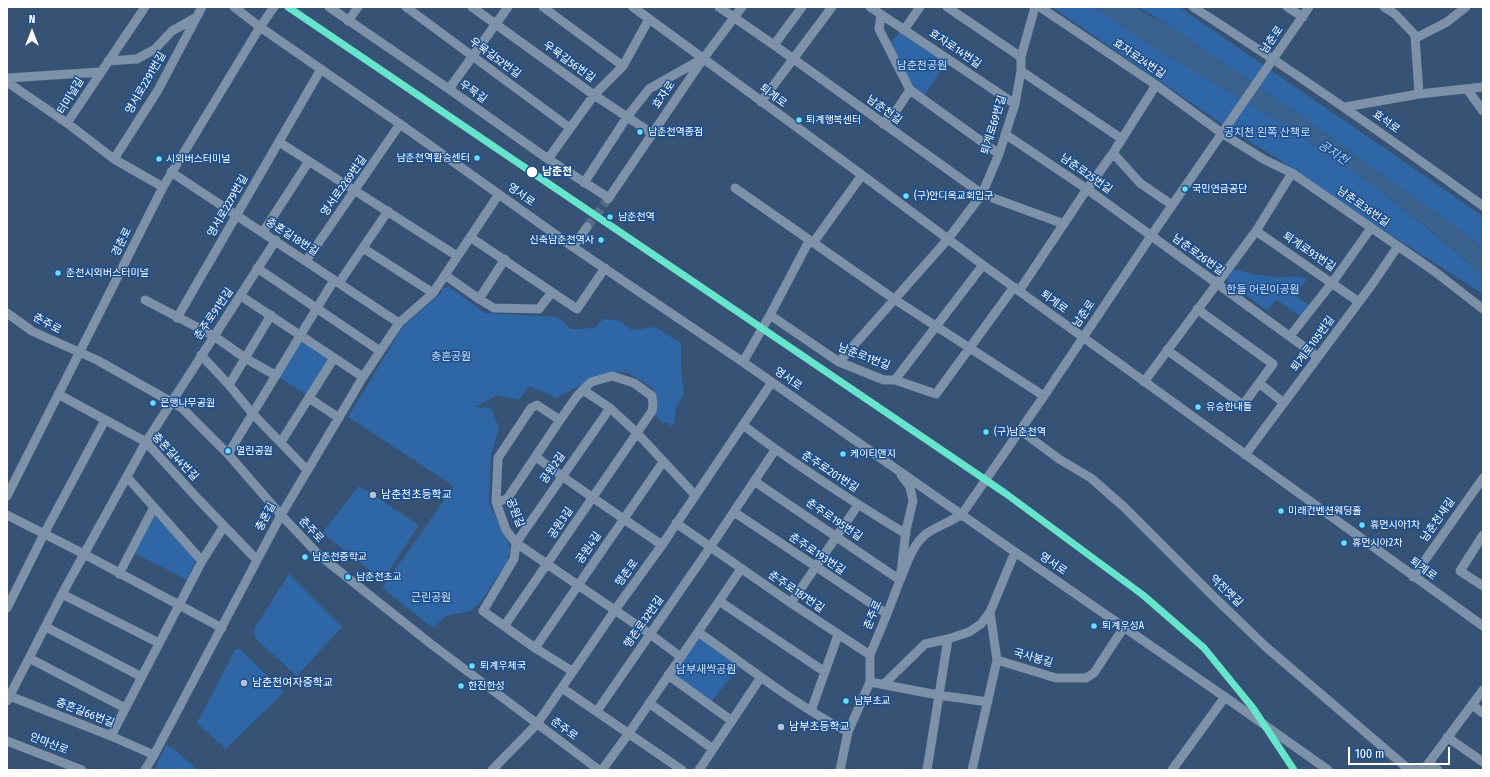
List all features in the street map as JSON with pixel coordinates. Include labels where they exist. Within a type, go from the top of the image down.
[{"type":"street","name":"터미널길","points":[[145,7],[67,123],[114,159],[163,187]]},
{"type":"street","name":"영서로2291번길","points":[[114,159],[158,90],[202,7]]},
{"type":"street","name":"영서로","points":[[234,7],[260,27],[400,124],[572,247],[772,382],[1328,770]]},
{"type":"street","name":"경춘로","points":[[7,496],[171,172],[260,27],[274,7]]},
{"type":"street","name":"우묵길","points":[[329,7],[450,89],[548,159],[609,198]]},
{"type":"street","points":[[348,21],[358,7]]},
{"type":"street","name":"우묵길52번길","points":[[406,7],[570,128]]},
{"type":"street","name":"우묵길56번길","points":[[472,7],[653,134]]},
{"type":"street","points":[[450,89],[508,7]]},
{"type":"street","points":[[544,7],[623,66]]},
{"type":"street","name":"퇴계로","points":[[633,7],[982,265],[1483,626]]},
{"type":"street","name":"남춘천길","points":[[719,7],[982,194],[1064,224]]},
{"type":"street","name":"효자로","points":[[609,198],[704,59],[742,7]]},
{"type":"street","points":[[774,45],[802,7]]},
{"type":"street","points":[[761,102],[832,7]]},
{"type":"street","name":"효자로14번길","points":[[870,7],[1015,104]]},
{"type":"street","points":[[904,30],[920,7]]},
{"type":"street","points":[[947,7],[1021,57]]},
{"type":"street","name":"퇴계로69번길","points":[[839,362],[948,239],[982,194],[1000,154],[1015,104],[1021,71],[1021,57],[1035,7]]},
{"type":"street","name":"효자로24번길","points":[[1040,7],[1225,130]]},
{"type":"street","name":"효석로","points":[[1193,7],[1274,58],[1483,206]]},
{"type":"street","points":[[1287,7],[1302,17]]},
{"type":"street","name":"남춘로","points":[[962,514],[1044,396],[1172,205],[1310,7]]},
{"type":"street","points":[[1384,7],[1395,14],[1415,35],[1419,94]]},
{"type":"street","points":[[1416,38],[1447,22],[1466,7]]},
{"type":"street","points":[[882,15],[879,29],[910,90],[1000,154]]},
{"type":"street","name":"영서로2291번길","points":[[108,61],[137,59],[155,49],[172,31],[196,18]]},
{"type":"street","points":[[548,159],[594,94],[623,66],[649,19]]},
{"type":"street","points":[[584,183],[627,117],[649,89],[704,59]]},
{"type":"street","name":"영서로2279번길","points":[[177,318],[321,69]]},
{"type":"street","points":[[1021,71],[1122,139]]},
{"type":"street","points":[[7,78],[100,72]]},
{"type":"street","points":[[7,82],[67,123]]},
{"type":"street","points":[[970,347],[1016,289],[1064,224],[1113,153],[1156,85]]},
{"type":"street","points":[[1345,107],[1419,94],[1483,87]]},
{"type":"street","points":[[1467,89],[1483,111]]},
{"type":"street","points":[[883,124],[898,108],[910,90]]},
{"type":"street","name":"영서로2269번길","points":[[306,261],[400,124]]},
{"type":"street","name":"남춘로36번길","points":[[1225,130],[1266,160],[1292,173],[1434,270],[1483,309]]},
{"type":"street","name":"남춘로25번길","points":[[1005,134],[1087,189],[1151,236]]},
{"type":"street","points":[[279,142],[457,256]]},
{"type":"street","points":[[1113,153],[1140,183],[1172,205]]},
{"type":"street","points":[[263,232],[309,161]]},
{"type":"street","name":"충혼길18번길","points":[[171,172],[276,240],[399,323]]},
{"type":"street","points":[[1144,382],[1256,231],[1292,173]]},
{"type":"street","points":[[743,362],[811,242],[862,175]]},
{"type":"street","points":[[735,188],[894,299],[1044,396]]},
{"type":"street","name":"충혼길","points":[[145,770],[281,515],[363,377],[399,323],[433,293],[499,194]]},
{"type":"street","points":[[228,454],[316,308],[363,248],[388,211]]},
{"type":"street","points":[[572,247],[587,227]]},
{"type":"street","name":"퇴계로93번길","points":[[1256,231],[1332,283],[1371,228]]},
{"type":"street","name":"남춘로26번길","points":[[1151,236],[1318,357]]},
{"type":"street","points":[[470,237],[578,309],[605,268]]},
{"type":"street","name":"춘주로91번길","points":[[8,698],[62,594],[146,442],[276,240]]},
{"type":"street","name":"퇴계로105번길","points":[[1245,455],[1359,302],[1398,246]]},
{"type":"street","points":[[363,248],[433,293]]},
{"type":"street","points":[[479,299],[505,259]]},
{"type":"street","points":[[895,380],[982,265]]},
{"type":"street","points":[[257,268],[380,351]]},
{"type":"street","points":[[445,275],[494,308],[539,309],[552,292]]},
{"type":"street","points":[[1290,336],[1332,283],[1359,302]]},
{"type":"street","points":[[241,296],[363,377]]},
{"type":"street","points":[[145,300],[214,336],[245,358],[275,375]]},
{"type":"street","points":[[1167,350],[1243,405],[1273,364],[1197,309]]},
{"type":"street","name":"춘주로","points":[[7,313],[32,331],[97,360],[182,408],[228,454],[318,555],[431,644],[601,770]]},
{"type":"street","points":[[229,385],[271,315]]},
{"type":"street","name":"남춘로1번길","points":[[770,316],[839,362],[884,380],[895,380],[936,394],[970,347]]},
{"type":"street","points":[[201,355],[229,385],[252,413],[307,470]]},
{"type":"street","points":[[281,442],[334,358]]},
{"type":"street","name":"공원3길","points":[[505,625],[652,411],[652,396],[634,383],[612,376],[590,382],[584,390]]},
{"type":"street","name":"행촌로","points":[[492,770],[537,724],[614,610],[662,545],[772,382]]},
{"type":"street","points":[[1259,383],[1284,403]]},
{"type":"street","points":[[496,502],[507,500],[560,420],[577,396],[584,390],[610,408],[637,433],[695,495]]},
{"type":"street","name":"충혼길44번길","points":[[58,394],[146,442],[257,560]]},
{"type":"street","points":[[309,398],[338,418]]},
{"type":"street","name":"공원길","points":[[505,625],[483,610],[514,558],[516,544],[506,530],[496,502],[498,458],[531,408],[537,405],[560,420]]},
{"type":"street","name":"공원2길","points":[[516,544],[561,476],[610,408]]},
{"type":"street","points":[[7,608],[44,534],[105,420]]},
{"type":"street","name":"춘주로201번길","points":[[743,425],[775,450],[906,534]]},
{"type":"street","name":"역전옛길","points":[[1020,430],[1059,459],[1091,478],[1119,502],[1266,647],[1406,767],[1438,770]]},
{"type":"street","points":[[711,546],[775,450]]},
{"type":"street","points":[[536,457],[592,499],[624,518],[662,545]]},
{"type":"street","name":"공원4길","points":[[535,648],[663,462]]},
{"type":"street","name":"춘주로","points":[[840,770],[848,732],[870,682],[870,655],[900,580],[906,534],[913,501],[906,481],[897,469]]},
{"type":"street","points":[[127,477],[202,561]]},
{"type":"street","name":"남춘천새길","points":[[1414,577],[1480,488],[1483,478]]},
{"type":"street","name":"춘주로195번길","points":[[754,481],[900,580]]},
{"type":"street","points":[[791,603],[858,504]]},
{"type":"street","points":[[119,574],[154,507]]},
{"type":"street","name":"춘주로193번길","points":[[734,512],[887,614]]},
{"type":"street","points":[[900,580],[911,555],[921,539],[927,533],[952,521],[962,514]]},
{"type":"street","points":[[7,515],[84,554],[222,628]]},
{"type":"street","name":"춘주로187번길","points":[[676,523],[711,546],[741,569],[870,655]]},
{"type":"street","points":[[111,736],[202,561],[224,526]]},
{"type":"street","points":[[1482,537],[1460,571],[1483,586]]},
{"type":"street","points":[[516,544],[548,564],[681,657]]},
{"type":"street","name":"행촌로32번길","points":[[597,711],[711,546]]},
{"type":"street","points":[[884,684],[925,644],[948,639],[969,632],[981,624],[990,612],[1015,552]]},
{"type":"street","points":[[601,770],[629,734],[741,569]]},
{"type":"street","points":[[62,594],[159,643]]},
{"type":"street","points":[[719,601],[825,672]]},
{"type":"street","points":[[990,612],[997,660]]},
{"type":"street","points":[[505,625],[535,648],[572,671]]},
{"type":"street","points":[[46,627],[142,677]]},
{"type":"street","name":"국사봉길","points":[[972,770],[997,660],[1056,678],[1086,678],[1094,673],[1124,627]]},
{"type":"street","points":[[698,632],[761,678],[811,711],[848,732]]},
{"type":"street","points":[[811,711],[838,635]]},
{"type":"street","points":[[927,770],[948,639]]},
{"type":"street","points":[[29,658],[125,708]]},
{"type":"street","points":[[668,676],[732,721]]},
{"type":"street","points":[[698,770],[761,678]]},
{"type":"street","points":[[870,682],[938,695],[988,702]]},
{"type":"street","points":[[562,688],[682,770]]},
{"type":"street","points":[[1421,768],[1483,690]]},
{"type":"street","points":[[1172,770],[1225,697]]},
{"type":"street","name":"충혼길66번길","points":[[8,698],[111,736],[154,755]]},
{"type":"street","points":[[649,703],[713,749]]},
{"type":"street","points":[[1472,705],[1483,713]]},
{"type":"street","points":[[1447,737],[1483,762]]},
{"type":"street","name":"안마산로","points":[[7,741],[82,770]]},
{"type":"green space","name":"공치천 왼쪽 산책로","points":[[1052,7],[1094,7],[1155,48],[1277,120],[1376,187],[1461,256],[1483,277],[1483,294],[1380,228],[1283,162],[1234,132]]},
{"type":"green space","points":[[1138,7],[1179,7],[1483,216],[1483,249],[1472,239],[1281,102],[1162,21]]},
{"type":"green space","name":"남춘천공원","points":[[901,30],[947,61],[924,96],[914,90],[891,42]]},
{"type":"green space","name":"한들 어린이공원","points":[[1234,269],[1252,274],[1278,278],[1296,276],[1307,279],[1295,296],[1309,305],[1301,317],[1280,302],[1275,301],[1267,310],[1229,284],[1228,276]]},
{"type":"green space","name":"충혼공원","points":[[449,287],[485,313],[557,317],[571,329],[595,328],[603,319],[621,321],[631,330],[655,327],[681,343],[681,370],[684,393],[676,408],[674,423],[671,426],[667,422],[663,423],[655,415],[657,400],[655,392],[652,388],[632,375],[622,372],[602,376],[582,384],[557,398],[530,386],[519,400],[497,395],[475,407],[491,408],[499,428],[491,455],[489,503],[507,538],[510,549],[508,561],[479,604],[470,611],[445,616],[433,628],[382,588],[454,486],[348,417],[403,326],[441,293],[443,288]]},
{"type":"green space","points":[[302,339],[330,357],[307,395],[278,377]]},
{"type":"green space","points":[[359,486],[419,525],[383,580],[322,533]]},
{"type":"green space","points":[[155,516],[196,559],[187,580],[133,552]]},
{"type":"green space","points":[[289,574],[342,627],[297,676],[255,638],[254,629]]},
{"type":"green space","name":"남부새싹공원","points":[[698,638],[703,639],[740,666],[710,703],[676,677],[675,671]]},
{"type":"green space","points":[[239,648],[284,692],[226,749],[197,723],[235,650]]},
{"type":"green space","points":[[166,745],[176,751],[198,770],[154,770]]},
{"type":"water","name":"공지천","points":[[1094,7],[1135,7],[1162,21],[1281,102],[1472,239],[1483,250],[1483,277],[1461,255],[1376,187],[1277,120],[1155,48]]},
{"type":"tunnel","points":[[587,227],[608,199]]},
{"type":"transit line","points":[[288,7],[1005,493],[1143,595],[1204,648],[1253,708],[1294,770]]},
{"type":"place","name":"퇴계행복센터","points":[[799,120]]},
{"type":"place","name":"남춘천역종점","points":[[640,132]]},
{"type":"place","name":"남춘천역환승센터","points":[[477,158]]},
{"type":"place","name":"시외버스터미널","points":[[159,159]]},
{"type":"place","name":"남춘천","points":[[532,172]]},
{"type":"place","name":"국민연금공단","points":[[1185,189]]},
{"type":"place","name":"(구)안디옥교회입구","points":[[906,196]]},
{"type":"place","name":"남춘천역","points":[[610,217]]},
{"type":"place","name":"신축남춘천역사","points":[[601,240]]},
{"type":"place","name":"춘천시외버스터미널","points":[[58,273]]},
{"type":"place","name":"은행나무공원","points":[[153,403]]},
{"type":"place","name":"유승한내들","points":[[1198,407]]},
{"type":"place","name":"(구)남춘천역","points":[[986,432]]},
{"type":"place","name":"열린공원","points":[[228,451]]},
{"type":"place","name":"케이티앤지","points":[[843,454]]},
{"type":"place","name":"남춘천초등학교","points":[[373,495]]},
{"type":"place","name":"미래컨벤션웨딩홀","points":[[1281,511]]},
{"type":"place","name":"휴먼시아1차","points":[[1362,525]]},
{"type":"place","name":"휴먼시아2차","points":[[1344,543]]},
{"type":"place","name":"남춘천중학교","points":[[305,557]]},
{"type":"place","name":"남춘천초교","points":[[348,577]]},
{"type":"place","name":"퇴계우성A","points":[[1094,626]]},
{"type":"place","name":"퇴계우체국","points":[[472,666]]},
{"type":"place","name":"남춘천여자중학교","points":[[244,683]]},
{"type":"place","name":"한진한성","points":[[461,686]]},
{"type":"place","name":"남부초교","points":[[846,701]]},
{"type":"place","name":"남부초등학교","points":[[781,727]]},
{"type":"park label","name":"근린공원","points":[[431,598]]}]
